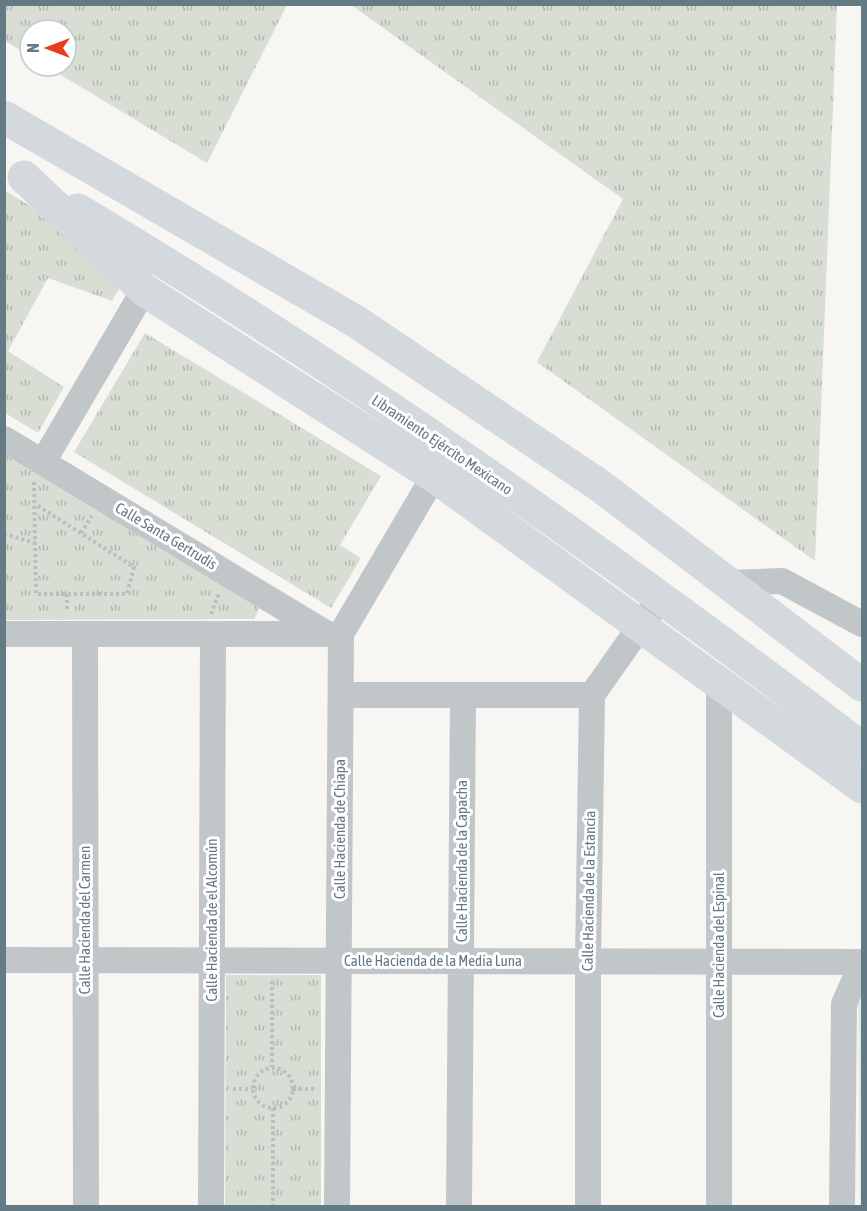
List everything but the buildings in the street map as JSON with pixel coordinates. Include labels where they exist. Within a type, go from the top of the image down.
[{"type":"highway","points":[[4,117],[355,321],[599,485],[862,685]]},
{"type":"highway","points":[[14,172],[144,290],[435,476],[862,787]]},
{"type":"highway","name":"Libramiento Ejército Mexicano","points":[[14,172],[186,274],[450,449],[661,597],[862,747]]},
{"type":"street","points":[[38,468],[144,290]]},
{"type":"street","name":"Calle Santa Gertrudis","points":[[4,439],[38,468],[334,634]]},
{"type":"street","points":[[4,634],[76,625],[211,625],[334,634],[435,476]]},
{"type":"street","points":[[727,583],[782,581],[862,624]]},
{"type":"street","points":[[341,695],[592,695],[661,597]]},
{"type":"street","name":"Calle Hacienda del Carmen","points":[[76,625],[86,960],[86,1206]]},
{"type":"street","name":"Calle Hacienda de el Alcomún","points":[[211,625],[211,1206]]},
{"type":"street","name":"Calle Hacienda de Chiapa","points":[[334,634],[341,695],[337,1206]]},
{"type":"street","name":"Calle Hacienda del Espinal","points":[[719,684],[719,1206]]},
{"type":"street","name":"Calle Hacienda de la Capacha","points":[[459,1206],[463,695]]},
{"type":"street","name":"Calle Hacienda de la Estancia","points":[[588,1206],[588,961],[592,695]]},
{"type":"street","name":"Calle Hacienda de la Media Luna","points":[[4,960],[862,963]]},
{"type":"street","points":[[842,1206],[844,1004],[862,963]]},
{"type":"path","points":[[35,504],[134,567],[127,594],[36,594],[35,504],[38,468]]},
{"type":"path","points":[[81,533],[95,512]]},
{"type":"path","points":[[4,534],[35,543]]},
{"type":"path","points":[[211,625],[222,588]]},
{"type":"path","points":[[67,594],[76,625]]},
{"type":"path","points":[[272,980],[272,1067]]},
{"type":"path","points":[[272,1067],[279,1068],[290,1076],[293,1089],[289,1100],[273,1108],[256,1100],[252,1089],[256,1076],[261,1071],[272,1067]]},
{"type":"path","points":[[229,1089],[252,1089]]},
{"type":"path","points":[[293,1089],[317,1089]]},
{"type":"path","points":[[273,1108],[273,1206]]},
{"type":"shaded area","points":[[858,1001],[862,1004],[862,1206],[860,1206]]},
{"type":"green space","points":[[5,4],[287,5],[207,163],[66,78],[78,78],[78,18],[18,18],[18,49],[5,41]]},
{"type":"green space","points":[[351,5],[837,5],[815,561],[537,362],[623,199]]},
{"type":"green space","points":[[4,190],[131,267],[112,301],[48,278],[8,351],[64,387],[38,433],[5,413]]},
{"type":"green space","points":[[145,333],[381,476],[340,545],[361,558],[331,608],[74,452]]},
{"type":"green space","points":[[4,452],[260,607],[254,619],[5,620]]},
{"type":"green space","points":[[226,975],[321,975],[321,1206],[225,1206]]}]
